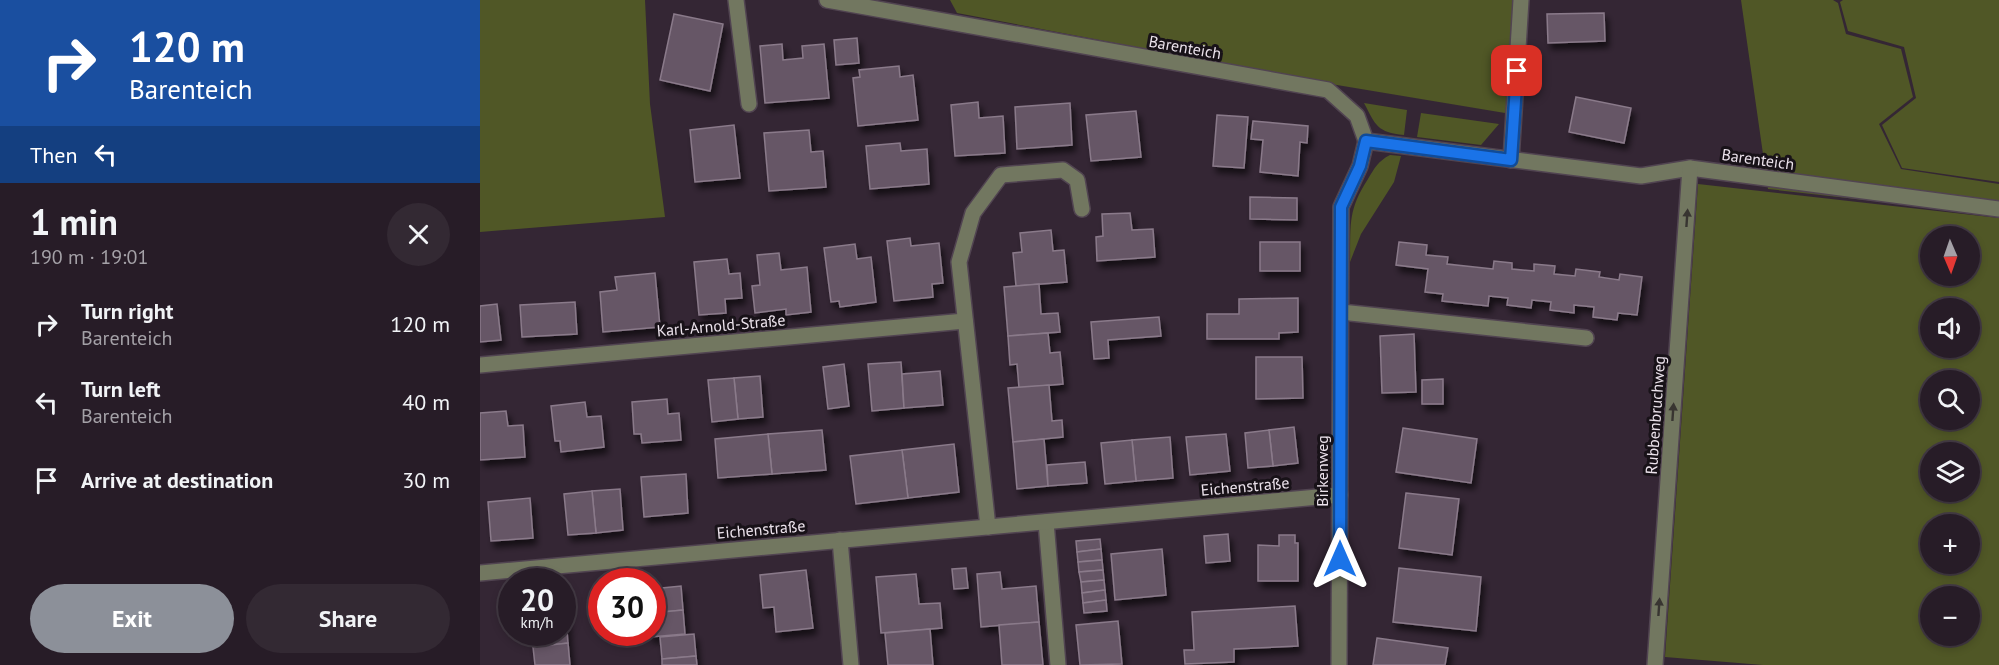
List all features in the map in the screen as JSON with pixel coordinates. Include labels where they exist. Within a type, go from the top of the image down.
[{"type":"street","points":[[736,0],[749,104]]},
{"type":"street","name":"Barenteich","points":[[827,0],[866,4],[1328,90],[1357,116],[1366,141],[1641,176],[1690,168],[1999,209]]},
{"type":"street","points":[[1511,160],[1521,0]]},
{"type":"street","name":"Birkenweg","points":[[1340,665],[1341,207],[1360,166],[1366,141]]},
{"type":"street","name":"Rubbenbruchweg","points":[[1655,665],[1690,168]]},
{"type":"street","points":[[988,527],[959,262],[973,213],[1001,175],[1063,170],[1077,180],[1082,209]]},
{"type":"street","points":[[1341,312],[1586,338]]},
{"type":"street","name":"Karl-Arnold-Straße","points":[[480,365],[965,321]]},
{"type":"street","name":"Eichenstraße","points":[[480,573],[1340,495]]},
{"type":"street","points":[[1046,522],[1058,665]]},
{"type":"street","points":[[840,540],[851,665]]},
{"type":"green space","points":[[480,0],[645,0],[650,104],[665,217],[480,232]]},
{"type":"green space","points":[[950,0],[1518,0],[1511,114],[1331,84],[957,13]]},
{"type":"green space","points":[[1741,0],[1833,0],[1838,3],[1846,34],[1901,49],[1913,97],[1879,124],[1901,169],[1999,184],[1999,215],[1768,189]]},
{"type":"green space","points":[[1843,0],[1999,0],[1999,182],[1902,168],[1882,125],[1916,98],[1904,47],[1848,31],[1840,2]]},
{"type":"green space","points":[[1364,103],[1407,110],[1404,135],[1388,132],[1378,126]]},
{"type":"green space","points":[[1421,113],[1499,124],[1481,145],[1417,137]]},
{"type":"green space","points":[[1390,155],[1401,156],[1394,182],[1361,234],[1350,262],[1351,228],[1356,200],[1374,169]]},
{"type":"green space","points":[[1698,184],[1999,218],[1999,665],[1763,665],[1665,657]]},
{"type":"building","points":[[1604,13],[1605,41],[1548,43],[1547,14]]},
{"type":"building","points":[[674,14],[723,24],[710,91],[660,80]]},
{"type":"building","points":[[857,38],[859,63],[836,65],[834,40]]},
{"type":"building","points":[[782,44],[783,60],[803,58],[802,46],[824,44],[829,98],[765,103],[760,46]]},
{"type":"building","points":[[899,66],[900,77],[913,75],[918,120],[858,126],[853,78],[860,77],[859,70]]},
{"type":"building","points":[[1576,97],[1631,108],[1624,143],[1569,132]]},
{"type":"building","points":[[978,102],[979,118],[1003,116],[1005,153],[955,156],[951,105]]},
{"type":"building","points":[[1070,103],[1072,145],[1017,149],[1015,107]]},
{"type":"building","points":[[1136,111],[1141,157],[1091,161],[1086,115]]},
{"type":"building","points":[[1217,115],[1248,117],[1244,168],[1213,166]]},
{"type":"building","points":[[1253,121],[1308,126],[1307,143],[1300,142],[1298,176],[1260,172],[1263,140],[1251,139]]},
{"type":"building","points":[[734,125],[740,178],[695,182],[690,130]]},
{"type":"building","points":[[809,130],[811,152],[823,151],[826,187],[769,191],[764,133]]},
{"type":"building","points":[[900,143],[901,151],[927,149],[929,184],[870,189],[866,146]]},
{"type":"building","points":[[1250,197],[1297,198],[1297,220],[1250,219]]},
{"type":"building","points":[[1130,213],[1132,230],[1153,229],[1155,257],[1097,261],[1096,237],[1103,236],[1102,214]]},
{"type":"building","points":[[1051,230],[1053,251],[1064,250],[1067,282],[1016,286],[1013,253],[1022,252],[1020,233]]},
{"type":"building","points":[[910,238],[911,246],[939,243],[943,283],[932,284],[933,297],[894,301],[887,241]]},
{"type":"building","points":[[1260,242],[1300,242],[1300,271],[1260,271]]},
{"type":"building","points":[[1399,242],[1427,245],[1426,255],[1448,257],[1447,264],[1493,269],[1494,261],[1512,263],[1512,269],[1534,271],[1534,264],[1555,266],[1554,274],[1575,276],[1576,269],[1600,272],[1599,277],[1619,280],[1620,274],[1642,277],[1637,315],[1618,313],[1617,320],[1593,317],[1594,307],[1574,305],[1574,313],[1550,310],[1551,302],[1532,300],[1531,308],[1507,305],[1508,298],[1489,296],[1488,306],[1442,301],[1443,294],[1425,292],[1428,269],[1396,265]]},
{"type":"building","points":[[855,244],[857,259],[871,257],[876,302],[840,307],[839,301],[831,302],[824,248]]},
{"type":"building","points":[[779,253],[781,270],[807,267],[811,312],[786,315],[786,309],[755,313],[752,286],[760,285],[757,255]]},
{"type":"building","points":[[727,259],[729,274],[740,273],[742,298],[725,299],[726,313],[699,315],[694,262]]},
{"type":"building","points":[[655,273],[660,327],[603,332],[600,292],[617,290],[615,277]]},
{"type":"building","points":[[1039,284],[1041,314],[1058,313],[1060,332],[1008,336],[1004,287]]},
{"type":"building","points":[[1298,298],[1298,332],[1279,333],[1279,339],[1207,339],[1207,314],[1239,314],[1239,299]]},
{"type":"building","points":[[575,302],[577,334],[522,337],[520,305]]},
{"type":"building","points":[[497,304],[501,340],[480,342],[480,306]]},
{"type":"building","points":[[1159,317],[1161,336],[1108,340],[1109,358],[1094,359],[1091,322]]},
{"type":"building","points":[[1048,333],[1050,353],[1060,352],[1063,384],[1019,388],[1017,364],[1010,365],[1008,336]]},
{"type":"building","points":[[1414,334],[1416,392],[1382,393],[1380,336]]},
{"type":"building","points":[[1256,357],[1302,357],[1303,398],[1256,399]]},
{"type":"building","points":[[901,362],[904,408],[872,411],[868,364]]},
{"type":"building","points":[[844,364],[849,406],[828,409],[823,367]]},
{"type":"building","points":[[940,371],[943,405],[904,408],[902,374]]},
{"type":"building","points":[[760,376],[763,417],[738,419],[734,378]]},
{"type":"building","points":[[734,378],[738,419],[712,422],[708,380]]},
{"type":"building","points":[[1443,379],[1443,404],[1422,404],[1422,380]]},
{"type":"building","points":[[1049,385],[1052,421],[1062,420],[1063,437],[1013,442],[1008,388]]},
{"type":"building","points":[[667,399],[668,414],[679,413],[681,440],[642,443],[641,434],[634,434],[632,402]]},
{"type":"building","points":[[585,402],[587,417],[601,416],[604,447],[561,452],[560,441],[555,441],[551,406]]},
{"type":"building","points":[[506,411],[508,426],[523,425],[525,457],[480,460],[480,413]]},
{"type":"building","points":[[1294,427],[1298,463],[1273,466],[1269,430]]},
{"type":"building","points":[[1403,428],[1477,439],[1471,483],[1396,472]]},
{"type":"building","points":[[822,430],[826,470],[772,474],[768,434]]},
{"type":"building","points":[[1269,430],[1273,466],[1248,468],[1245,433]]},
{"type":"building","points":[[768,434],[772,474],[718,478],[715,439]]},
{"type":"building","points":[[1226,434],[1230,471],[1190,475],[1186,437]]},
{"type":"building","points":[[1170,437],[1173,478],[1136,481],[1132,440]]},
{"type":"building","points":[[1044,439],[1048,486],[1017,489],[1013,442]]},
{"type":"building","points":[[1132,440],[1136,481],[1105,484],[1101,443]]},
{"type":"building","points":[[954,444],[959,492],[908,498],[902,450]]},
{"type":"building","points":[[902,450],[908,498],[856,504],[850,456]]},
{"type":"building","points":[[1085,462],[1087,483],[1048,486],[1047,465]]},
{"type":"building","points":[[686,474],[688,513],[644,517],[641,477]]},
{"type":"building","points":[[620,489],[623,530],[596,533],[592,491]]},
{"type":"building","points":[[592,491],[596,533],[568,535],[564,494]]},
{"type":"building","points":[[1406,493],[1459,499],[1452,555],[1399,548]]},
{"type":"building","points":[[530,498],[533,538],[491,541],[488,502]]},
{"type":"building","points":[[1228,534],[1230,561],[1206,563],[1204,536]]},
{"type":"building","points":[[1279,535],[1295,535],[1295,543],[1298,543],[1298,581],[1258,581],[1258,545],[1279,546]]},
{"type":"building","points":[[1100,539],[1101,549],[1077,552],[1076,541]]},
{"type":"building","points":[[1101,549],[1102,560],[1078,562],[1077,552]]},
{"type":"building","points":[[1162,549],[1166,595],[1115,600],[1111,554]]},
{"type":"building","points":[[1102,560],[1103,570],[1079,572],[1078,562]]},
{"type":"building","points":[[966,568],[968,588],[954,589],[952,569]]},
{"type":"building","points":[[1399,568],[1481,577],[1476,631],[1393,622]]},
{"type":"building","points":[[806,570],[813,628],[776,632],[774,607],[763,608],[760,575]]},
{"type":"building","points":[[1103,570],[1104,580],[1081,582],[1079,572]]},
{"type":"building","points":[[1000,572],[1002,589],[1036,586],[1039,622],[981,627],[977,574]]},
{"type":"building","points":[[916,574],[919,604],[940,603],[942,628],[881,633],[876,577]]},
{"type":"building","points":[[1104,580],[1105,590],[1082,593],[1081,582]]},
{"type":"building","points":[[681,586],[683,610],[666,612],[666,588]]},
{"type":"building","points":[[1105,590],[1106,600],[1083,603],[1082,593]]},
{"type":"building","points":[[1106,600],[1107,611],[1084,613],[1083,603]]},
{"type":"building","points":[[1295,606],[1298,646],[1234,649],[1234,662],[1185,664],[1184,650],[1194,650],[1192,612]]},
{"type":"building","points":[[683,610],[685,634],[666,636],[666,612]]},
{"type":"building","points":[[1118,621],[1122,664],[1080,665],[1076,625]]},
{"type":"building","points":[[1039,622],[1043,665],[1002,665],[999,625]]},
{"type":"building","points":[[930,629],[933,665],[888,665],[885,633]]},
{"type":"building","points":[[694,634],[696,656],[662,659],[661,646],[666,646],[666,636]]},
{"type":"building","points":[[1377,638],[1448,648],[1445,665],[1373,665]]},
{"type":"building","points":[[568,646],[570,665],[535,665],[533,647]]},
{"type":"building","points":[[696,656],[697,665],[662,665],[662,659]]},
{"type":"route","points":[[1340,559],[1341,207],[1360,166],[1366,141],[1511,160],[1517,71]]}]
